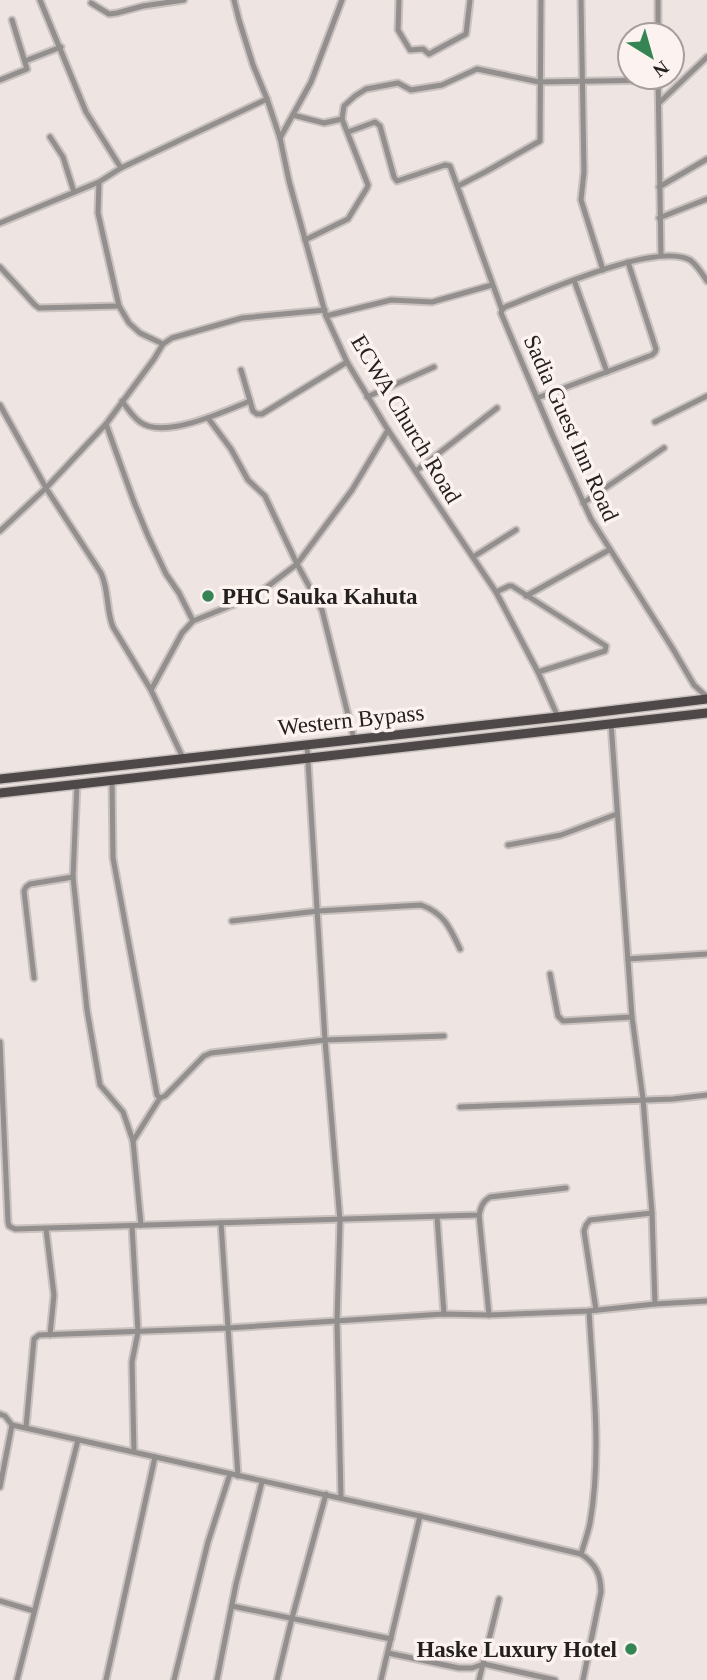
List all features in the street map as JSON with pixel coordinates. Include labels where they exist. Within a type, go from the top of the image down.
[{"type":"main road","name":"Western Bypass","points":[[0,779],[558,717],[690,693],[707,698]]},
{"type":"main road","name":"Western Bypass","points":[[0,793],[707,713]]},
{"type":"street","points":[[40,0],[86,112],[121,168]]},
{"type":"street","points":[[91,3],[109,14],[184,0]]},
{"type":"street","name":"ECWA Church Road","points":[[234,0],[253,65],[280,138],[325,313],[347,362],[388,430],[496,592],[538,671],[558,717]]},
{"type":"street","points":[[280,138],[311,82],[342,0]]},
{"type":"street","points":[[399,0],[400,34],[410,50],[423,49],[429,54],[466,34],[470,0]]},
{"type":"street","points":[[348,132],[378,123],[397,181],[448,164],[458,186],[540,141],[541,0]]},
{"type":"street","points":[[581,0],[584,172],[581,200],[603,270]]},
{"type":"street","points":[[658,0],[658,21]]},
{"type":"street","points":[[0,80],[25,70],[27,66],[12,20]]},
{"type":"street","points":[[25,61],[61,47]]},
{"type":"street","points":[[659,103],[707,57]]},
{"type":"street","points":[[305,240],[348,219],[368,188],[342,119],[344,106],[366,89],[398,83],[411,90],[442,85],[477,69],[539,82],[616,81]]},
{"type":"street","points":[[658,91],[661,256]]},
{"type":"street","points":[[0,223],[99,182],[121,168],[267,99]]},
{"type":"street","points":[[293,115],[324,123],[342,119]]},
{"type":"street","points":[[50,137],[63,157],[74,192]]},
{"type":"street","points":[[659,187],[707,159]]},
{"type":"street","points":[[99,182],[98,213],[119,306],[129,323],[141,333],[163,344]]},
{"type":"street","name":"Sadia Guest Inn Road","points":[[458,186],[501,313],[583,503],[629,579],[690,693],[707,698]]},
{"type":"street","points":[[659,218],[707,199]]},
{"type":"street","points":[[502,310],[603,270],[661,256],[688,259],[697,266],[707,281]]},
{"type":"street","points":[[537,398],[655,352],[628,262]]},
{"type":"street","points":[[0,267],[39,308],[119,306]]},
{"type":"street","points":[[574,281],[607,372]]},
{"type":"street","points":[[0,531],[46,488],[106,424],[163,344],[172,338],[242,318],[325,313],[391,300],[432,302],[492,285]]},
{"type":"street","points":[[241,370],[253,411],[262,414],[347,362]]},
{"type":"street","points":[[368,397],[434,367]]},
{"type":"street","points":[[655,422],[707,396]]},
{"type":"street","points":[[122,401],[140,422],[158,428],[182,426],[250,401]]},
{"type":"street","points":[[0,405],[46,488],[101,573],[113,627],[151,690],[183,758]]},
{"type":"street","points":[[416,471],[498,408]]},
{"type":"street","points":[[208,418],[248,480],[265,496],[322,610],[354,739]]},
{"type":"street","points":[[106,424],[148,536],[193,621]]},
{"type":"street","points":[[151,690],[182,633],[193,621],[240,602],[267,587],[297,564],[352,491],[388,430]]},
{"type":"street","points":[[583,503],[664,448]]},
{"type":"street","points":[[473,557],[516,530]]},
{"type":"street","points":[[526,596],[609,550]]},
{"type":"street","points":[[496,592],[509,586],[606,646],[605,651],[538,671]]},
{"type":"street","points":[[611,723],[632,1017],[643,1099],[652,1213],[655,1304]]},
{"type":"street","points":[[307,745],[325,1040],[340,1220],[337,1321],[341,1498]]},
{"type":"street","points":[[112,779],[113,858],[155,1090],[160,1098]]},
{"type":"street","points":[[77,783],[73,877],[87,1010],[100,1085],[122,1112],[133,1141],[141,1225]]},
{"type":"street","points":[[508,845],[561,835],[617,814]]},
{"type":"street","points":[[34,978],[24,891],[30,884],[73,877]]},
{"type":"street","points":[[232,921],[318,911],[421,905],[432,909],[446,921],[460,949]]},
{"type":"street","points":[[628,958],[707,954]]},
{"type":"street","points":[[550,974],[558,1016],[563,1021],[632,1017]]},
{"type":"street","points":[[133,1141],[160,1098],[204,1056],[211,1053],[325,1040],[444,1036]]},
{"type":"street","points":[[0,1042],[2,1163],[9,1226],[15,1229],[479,1215]]},
{"type":"street","points":[[460,1107],[707,1095]]},
{"type":"street","points":[[489,1315],[479,1215],[484,1200],[566,1188]]},
{"type":"street","points":[[581,1554],[590,1526],[594,1494],[595,1428],[592,1310],[584,1231],[590,1220],[652,1213]]},
{"type":"street","points":[[437,1217],[444,1314]]},
{"type":"street","points":[[221,1223],[238,1476]]},
{"type":"street","points":[[132,1226],[138,1332],[132,1362],[134,1452]]},
{"type":"street","points":[[46,1229],[54,1295],[50,1335]]},
{"type":"street","points":[[26,1427],[34,1339],[39,1335],[228,1328],[444,1314],[489,1315],[592,1310],[707,1301]]},
{"type":"street","points":[[0,1414],[10,1420],[12,1425],[0,1487]]},
{"type":"street","points":[[12,1425],[326,1494],[581,1554],[594,1565],[601,1583],[583,1680]]},
{"type":"street","points":[[17,1680],[78,1440]]},
{"type":"street","points":[[107,1680],[155,1457]]},
{"type":"street","points":[[174,1680],[208,1542],[230,1474]]},
{"type":"street","points":[[217,1680],[236,1584],[262,1482]]},
{"type":"street","points":[[277,1680],[326,1494]]},
{"type":"street","points":[[381,1680],[420,1516]]},
{"type":"street","points":[[479,1680],[499,1599]]},
{"type":"street","points":[[0,1601],[34,1611]]},
{"type":"street","points":[[232,1606],[391,1639]]},
{"type":"street","points":[[388,1653],[459,1668],[484,1664],[555,1680]]},
{"type":"place","name":"PHC Sauka Kahuta","points":[[208,596]]},
{"type":"place","name":"Haske Luxury Hotel","points":[[631,1649]]}]
